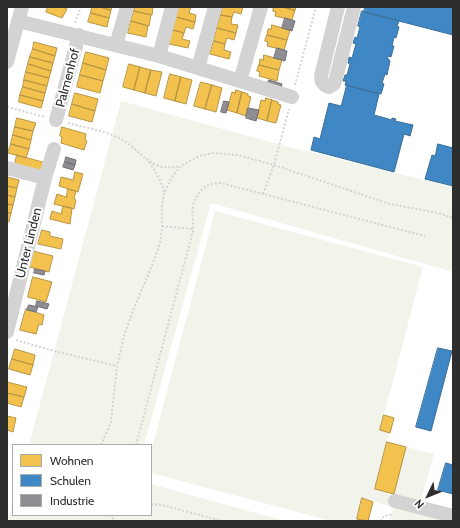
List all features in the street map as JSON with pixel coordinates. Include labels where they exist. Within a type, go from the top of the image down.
[{"type":"street","points":[[7,62],[22,7]]},
{"type":"street","points":[[116,45],[127,7]]},
{"type":"street","points":[[159,56],[172,7]]},
{"type":"street","points":[[198,68],[215,7]]},
{"type":"street","points":[[240,81],[261,7]]},
{"type":"street","points":[[338,7],[321,76],[322,83],[329,86],[334,84],[336,78],[354,7]]},
{"type":"street","name":"Palmenhof","points":[[18,21],[159,56],[292,97]]},
{"type":"street","name":"Palmenhof","points":[[56,120],[75,34]]},
{"type":"street","name":"Unter Linden","points":[[10,336],[45,178],[54,149]]},
{"type":"street","points":[[7,168],[45,178]]},
{"type":"street","points":[[396,507],[453,516]]},
{"type":"path","points":[[75,34],[81,7]]},
{"type":"path","points":[[109,134],[131,145],[148,161],[157,173],[164,193]]},
{"type":"path","points":[[148,161],[160,167],[171,169],[181,166],[202,155],[214,153],[238,155],[274,165],[384,203],[438,213],[453,218]]},
{"type":"path","points":[[263,194],[274,165]]},
{"type":"path","points":[[101,444],[111,422],[118,366],[124,336],[160,243],[164,193],[172,177],[181,166]]},
{"type":"path","points":[[136,444],[193,229],[194,223],[192,205],[198,194],[211,183],[222,182],[425,236]]},
{"type":"path","points":[[162,226],[193,229]]},
{"type":"path","points":[[10,336],[54,351],[118,366]]},
{"type":"path","points":[[152,504],[162,505],[222,521]]},
{"type":"path","points":[[380,521],[396,507]]},
{"type":"shaded area","points":[[121,101],[285,146],[453,187],[453,272],[211,203],[144,444],[29,444]]},
{"type":"shaded area","points":[[215,211],[423,267],[384,415],[394,418],[387,442],[434,454],[420,503],[453,521],[390,521],[393,507],[374,502],[368,521],[331,521],[152,473],[152,447]]},
{"type":"shaded area","points":[[152,484],[285,521],[8,521],[12,507],[12,516],[152,516]]},
{"type":"building: Wohnen","points":[[48,7],[62,7],[67,9],[62,18],[46,12]]},
{"type":"building: Wohnen","points":[[92,7],[100,7],[111,10],[109,18],[91,13]]},
{"type":"building: Wohnen","points":[[100,7],[112,7],[111,10]]},
{"type":"building: Wohnen","points":[[135,7],[153,7],[152,15],[134,11]]},
{"type":"building: Wohnen","points":[[179,7],[191,7],[189,13],[196,15],[195,22],[176,17]]},
{"type":"building: Wohnen","points":[[223,7],[243,7],[241,14],[234,12],[232,17],[221,15]]},
{"type":"building: Wohnen","points":[[274,7],[295,10],[292,20],[275,16],[276,12],[273,11]]},
{"type":"building: Wohnen","points":[[282,7],[296,7],[295,10]]},
{"type":"building: Wohnen","points":[[134,11],[151,15],[149,26],[131,21]]},
{"type":"building: Wohnen","points":[[91,13],[109,18],[107,27],[88,22]]},
{"type":"building: Wohnen","points":[[221,15],[232,17],[231,24],[238,25],[236,33],[217,28]]},
{"type":"building: Wohnen","points":[[176,17],[195,22],[193,29],[186,27],[184,33],[173,30]]},
{"type":"building: Wohnen","points":[[131,21],[148,26],[146,37],[128,33]]},
{"type":"building: Wohnen","points":[[272,25],[290,30],[287,40],[267,35],[268,29],[271,29]]},
{"type":"building: Wohnen","points":[[217,28],[236,33],[234,40],[227,38],[225,44],[214,41]]},
{"type":"building: Wohnen","points":[[173,30],[184,33],[182,39],[190,41],[188,48],[169,44]]},
{"type":"building: Wohnen","points":[[267,35],[287,40],[284,50],[267,46],[268,42],[265,41]]},
{"type":"building: Wohnen","points":[[214,41],[225,44],[224,50],[231,52],[229,59],[210,54]]},
{"type":"building: Wohnen","points":[[34,42],[57,48],[55,56],[33,49]]},
{"type":"building: Wohnen","points":[[33,49],[55,56],[53,63],[30,57]]},
{"type":"building: Wohnen","points":[[86,52],[109,58],[106,70],[83,63]]},
{"type":"building: Wohnen","points":[[264,55],[282,60],[279,70],[259,65],[260,59],[263,60]]},
{"type":"building: Wohnen","points":[[30,57],[53,63],[51,71],[28,64]]},
{"type":"building: Wohnen","points":[[83,63],[106,70],[103,81],[80,75]]},
{"type":"building: Wohnen","points":[[28,64],[51,71],[49,78],[26,72]]},
{"type":"building: Wohnen","points":[[129,64],[140,67],[134,90],[123,87]]},
{"type":"building: Wohnen","points":[[259,65],[279,70],[277,81],[259,76],[260,72],[257,71]]},
{"type":"building: Wohnen","points":[[140,67],[151,70],[145,93],[134,90]]},
{"type":"building: Wohnen","points":[[151,70],[162,72],[156,96],[145,93]]},
{"type":"building: Wohnen","points":[[26,72],[49,78],[47,86],[24,80]]},
{"type":"building: Wohnen","points":[[170,74],[181,77],[175,101],[164,98]]},
{"type":"building: Wohnen","points":[[80,75],[103,81],[100,93],[77,87]]},
{"type":"building: Wohnen","points":[[181,77],[192,80],[186,104],[175,101]]},
{"type":"building: Wohnen","points":[[24,80],[47,86],[45,93],[23,87]]},
{"type":"building: Wohnen","points":[[201,82],[212,85],[205,109],[194,106]]},
{"type":"building: Wohnen","points":[[212,85],[222,88],[216,112],[205,109]]},
{"type":"building: Wohnen","points":[[23,87],[45,93],[43,101],[20,95]]},
{"type":"building: Wohnen","points":[[236,90],[242,92],[237,113],[227,110],[232,92],[235,93]]},
{"type":"building: Wohnen","points":[[242,92],[251,97],[246,116],[237,113]]},
{"type":"building: Wohnen","points":[[75,93],[98,99],[95,111],[72,104]]},
{"type":"building: Wohnen","points":[[20,95],[43,101],[41,108],[19,102]]},
{"type":"building: Wohnen","points":[[266,98],[272,100],[267,121],[257,118],[261,100],[265,101]]},
{"type":"building: Wohnen","points":[[272,100],[281,105],[276,123],[267,121]]},
{"type":"building: Wohnen","points":[[72,104],[95,111],[92,122],[69,116]]},
{"type":"building: Wohnen","points":[[17,118],[36,123],[33,131],[15,127]]},
{"type":"building: Wohnen","points":[[15,127],[33,131],[31,140],[13,135]]},
{"type":"building: Wohnen","points":[[62,127],[86,134],[85,140],[87,141],[84,150],[61,143],[62,137],[60,136]]},
{"type":"building: Wohnen","points":[[13,135],[31,140],[29,149],[11,144]]},
{"type":"building: Wohnen","points":[[11,144],[29,149],[26,158],[8,153]]},
{"type":"building: Wohnen","points":[[17,155],[46,163],[44,172],[15,164]]},
{"type":"building: Wohnen","points":[[75,172],[83,174],[78,192],[59,186],[61,177],[73,180]]},
{"type":"building: Wohnen","points":[[7,177],[19,180],[17,188],[7,186]]},
{"type":"building: Wohnen","points":[[7,186],[17,188],[15,197],[7,195]]},
{"type":"building: Wohnen","points":[[68,189],[76,191],[74,209],[54,204],[57,194],[66,197]]},
{"type":"building: Wohnen","points":[[7,195],[15,197],[13,205],[7,204]]},
{"type":"building: Wohnen","points":[[7,204],[13,205],[11,213],[7,213]]},
{"type":"building: Wohnen","points":[[63,206],[72,208],[70,224],[50,219],[52,211],[61,214]]},
{"type":"building: Wohnen","points":[[7,213],[11,213],[9,222],[7,221]]},
{"type":"building: Wohnen","points":[[42,230],[50,232],[50,236],[63,239],[61,249],[38,244]]},
{"type":"building: Wohnen","points":[[33,251],[53,256],[49,272],[29,267]]},
{"type":"building: Wohnen","points":[[33,277],[52,282],[46,302],[28,297]]},
{"type":"building: Wohnen","points":[[26,309],[44,315],[42,325],[39,324],[36,334],[20,330]]},
{"type":"building: Wohnen","points":[[15,349],[35,355],[33,365],[12,359]]},
{"type":"building: Wohnen","points":[[12,359],[33,365],[30,375],[9,369]]},
{"type":"building: Wohnen","points":[[7,382],[27,387],[24,397],[7,393]]},
{"type":"building: Wohnen","points":[[7,393],[24,397],[21,407],[7,403]]},
{"type":"building: Wohnen","points":[[384,415],[394,418],[390,433],[380,430]]},
{"type":"building: Wohnen","points":[[7,416],[16,418],[13,432],[7,430]]},
{"type":"building: Wohnen","points":[[387,442],[406,447],[394,494],[375,489]]},
{"type":"building: Wohnen","points":[[362,498],[373,502],[368,521],[357,519]]},
{"type":"building: Schulen","points":[[365,7],[453,7],[453,35],[364,12]]},
{"type":"building: Schulen","points":[[362,11],[399,21],[396,38],[394,37],[392,46],[394,46],[391,57],[387,56],[390,61],[387,75],[385,74],[382,83],[384,84],[381,94],[345,85],[346,81],[343,81],[345,75],[347,75],[350,64],[348,63],[349,57],[352,58],[356,44],[353,43],[355,37],[357,38],[360,27],[358,26]]},
{"type":"building: Schulen","points":[[347,85],[379,94],[374,115],[392,120],[392,118],[396,119],[395,121],[413,125],[410,136],[404,134],[394,172],[311,150],[314,137],[320,139],[329,103],[341,106]]},
{"type":"building: Schulen","points":[[438,144],[453,148],[453,186],[425,179],[432,155],[435,156]]},
{"type":"building: Schulen","points":[[438,348],[452,351],[431,431],[416,427]]},
{"type":"building: Schulen","points":[[446,463],[453,465],[453,494],[438,490]]},
{"type":"building: Industrie","points":[[285,18],[295,21],[292,31],[282,28]]},
{"type":"building: Industrie","points":[[277,48],[287,51],[285,61],[274,58]]},
{"type":"building: Industrie","points":[[269,80],[282,84],[281,89],[267,85]]},
{"type":"building: Industrie","points":[[224,101],[229,102],[226,113],[221,112]]},
{"type":"building: Industrie","points":[[248,108],[259,110],[256,121],[246,118]]},
{"type":"building: Industrie","points":[[66,157],[76,160],[75,165],[65,162]]},
{"type":"building: Industrie","points":[[65,162],[75,165],[73,170],[63,167]]},
{"type":"building: Industrie","points":[[35,269],[45,271],[44,275],[34,273]]},
{"type":"building: Industrie","points":[[37,301],[49,304],[47,309],[36,306]]},
{"type":"building: Industrie","points":[[29,305],[38,307],[36,312],[27,310]]}]
